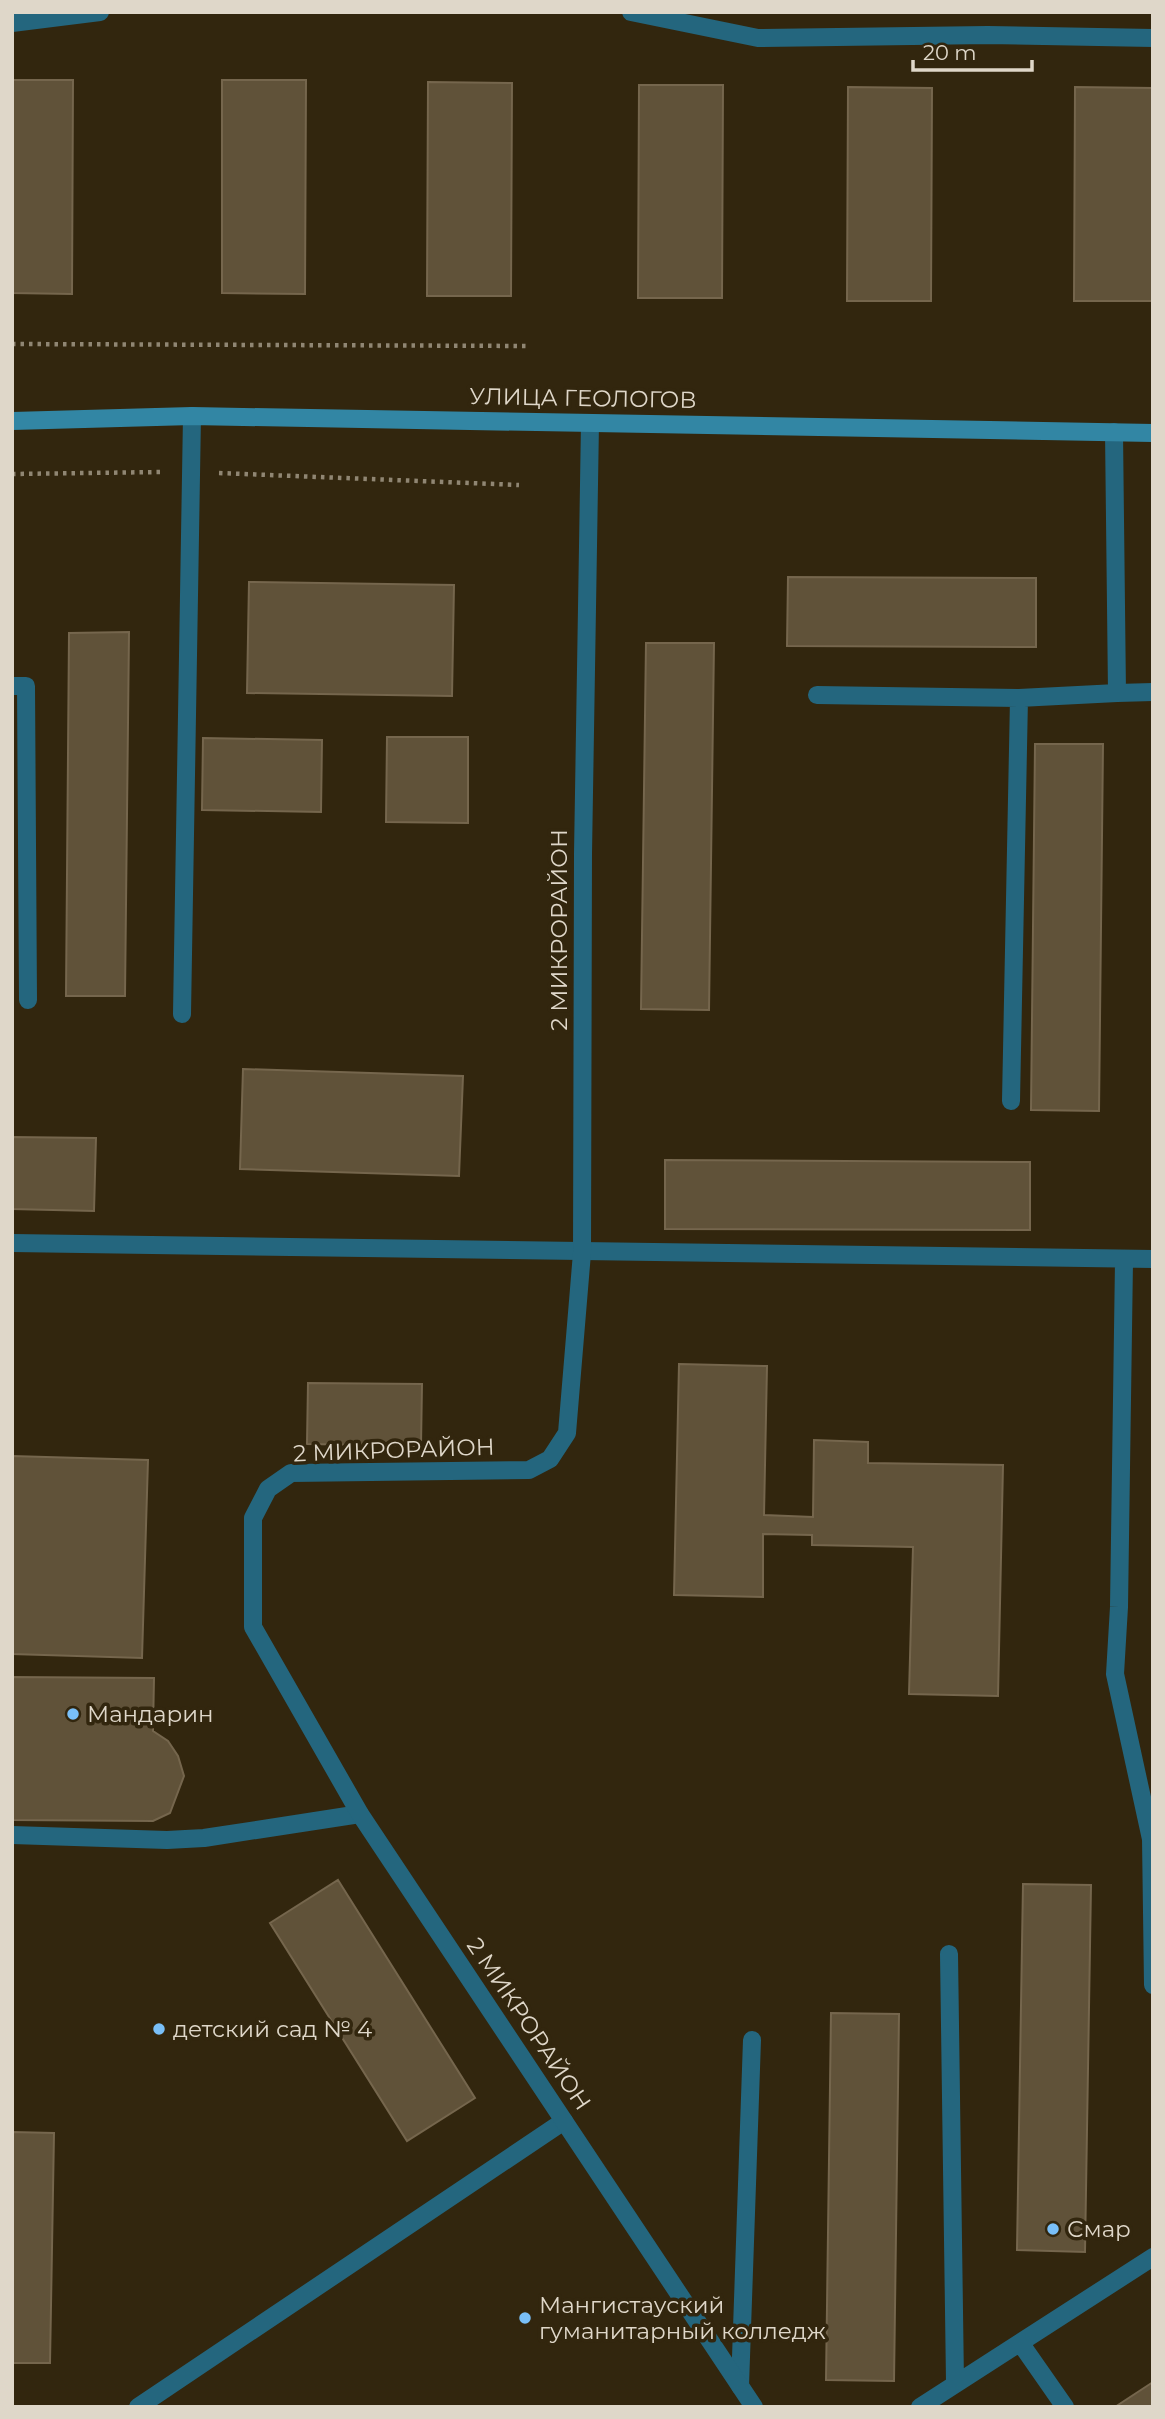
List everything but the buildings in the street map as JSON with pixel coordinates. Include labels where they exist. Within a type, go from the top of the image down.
[{"type":"street","points":[[12,23],[100,12]]},
{"type":"street","points":[[631,12],[758,38],[988,35],[1153,38]]},
{"type":"street","points":[[183,1014],[192,416]]},
{"type":"street","name":"УЛИЦА ГЕОЛОГОВ","points":[[12,421],[192,416],[1153,433]]},
{"type":"street","name":"2 МИКРОРАЙОН","points":[[590,423],[583,868],[582,1253],[568,1433],[550,1459],[529,1470],[291,1473],[268,1489],[253,1518],[253,1627],[360,1814],[754,2407]]},
{"type":"street","points":[[1114,432],[1117,693]]},
{"type":"street","points":[[12,686],[26,686],[28,1000]]},
{"type":"street","points":[[817,695],[1019,698],[1153,692]]},
{"type":"street","points":[[1011,1101],[1019,698]]},
{"type":"street","points":[[12,1243],[1124,1261],[1153,1259]]},
{"type":"street","points":[[1124,1261],[1119,1607],[1115,1674],[1151,1839],[1153,1985]]},
{"type":"street","points":[[12,1835],[167,1840],[204,1838],[360,1814]]},
{"type":"street","points":[[949,1954],[955,2382]]},
{"type":"street","points":[[740,2386],[752,2039]]},
{"type":"street","points":[[138,2407],[564,2121]]},
{"type":"street","points":[[920,2407],[1153,2257]]},
{"type":"street","points":[[1021,2344],[1065,2407]]},
{"type":"path","points":[[12,344],[530,346]]},
{"type":"path","points":[[12,474],[193,472],[519,485]]},
{"type":"place","name":"Мандарин","points":[[73,1714]]},
{"type":"place","name":"детский сад № 4","points":[[159,2029]]},
{"type":"place","name":"Смар","points":[[1053,2229]]},
{"type":"place","name":"Мангистауский гуманитарный колледж","points":[[525,2318]]}]
